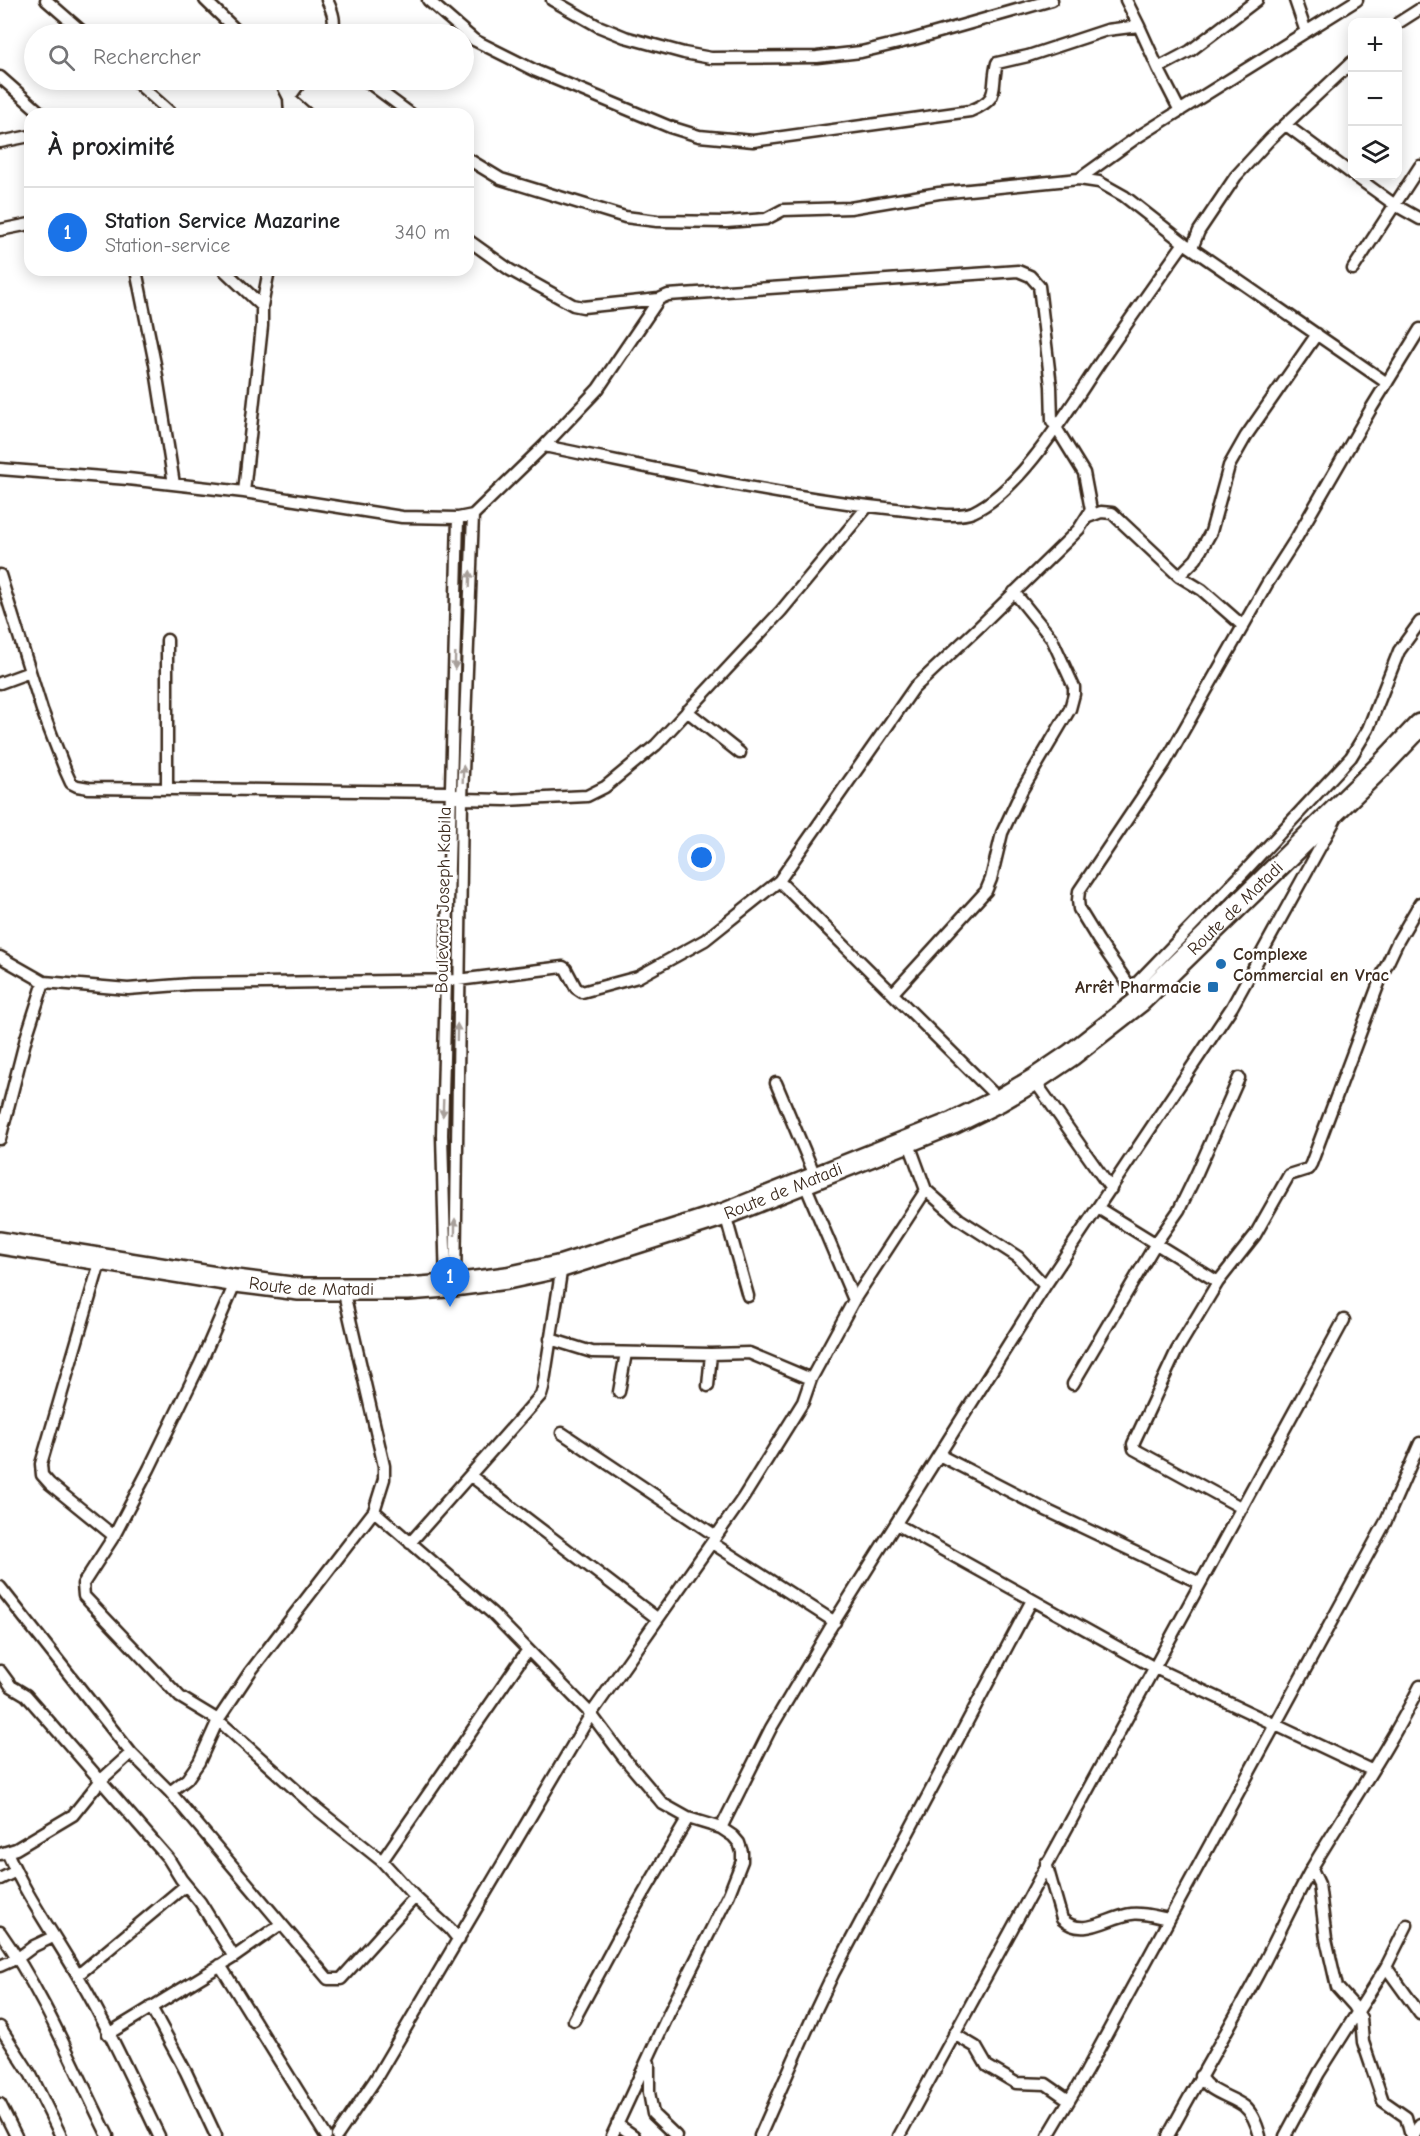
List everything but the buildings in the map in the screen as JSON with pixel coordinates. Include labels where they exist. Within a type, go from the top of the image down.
[{"type":"highway","name":"Route de Matadi","points":[[0,1243],[299,1289],[450,1286],[507,1278],[562,1266],[724,1214],[953,1123],[1000,1100],[1071,1055],[1346,800],[1420,725]]},
{"type":"street","points":[[46,0],[74,24]]},
{"type":"street","points":[[205,0],[230,24]]},
{"type":"street","points":[[327,0],[335,24]]},
{"type":"street","points":[[428,0],[456,24]]},
{"type":"street","points":[[552,0],[598,26],[626,37],[711,58],[817,57],[861,52],[1052,0]]},
{"type":"street","points":[[1125,0],[1180,111]]},
{"type":"street","points":[[1158,68],[1190,51],[1257,0]]},
{"type":"street","points":[[1295,0],[1306,32]]},
{"type":"street","points":[[1079,179],[1136,138],[1357,0]]},
{"type":"street","points":[[1402,20],[1420,9]]},
{"type":"street","points":[[474,40],[536,71],[679,130],[708,137],[753,141],[970,111],[988,104],[993,94],[997,63],[1029,56],[1107,30],[1138,26]]},
{"type":"street","points":[[544,446],[750,488],[868,506],[947,514],[971,513],[999,495],[1058,427],[1236,176],[1254,159],[1262,147],[1348,67]]},
{"type":"street","points":[[0,77],[35,108]]},
{"type":"street","points":[[145,90],[165,108]]},
{"type":"street","points":[[285,90],[289,98],[300,108]]},
{"type":"street","points":[[290,108],[289,98],[295,90]]},
{"type":"street","points":[[379,90],[403,108]]},
{"type":"street","points":[[1286,124],[1348,170]]},
{"type":"street","points":[[0,142],[24,137]]},
{"type":"street","points":[[474,162],[501,178],[625,216],[657,221],[726,222],[766,219],[783,210],[850,208],[939,193],[1079,179],[1099,182],[1124,196],[1188,246],[1387,383]]},
{"type":"street","points":[[1353,268],[1420,166]]},
{"type":"street","points":[[1361,180],[1395,205],[1420,219]]},
{"type":"street","points":[[0,230],[24,225]]},
{"type":"street","points":[[0,957],[44,982],[128,989],[192,984],[452,980],[563,967],[576,988],[582,992],[638,978],[705,940],[779,880],[795,854],[914,688],[980,627],[1068,540],[1088,517],[1091,510],[1084,473],[1058,427],[1052,421],[1051,386],[1039,286],[1030,276],[1018,272],[668,295],[583,307],[573,306],[510,270],[474,244]]},
{"type":"street","points":[[137,276],[155,364],[174,484]]},
{"type":"street","points":[[230,276],[262,306]]},
{"type":"street","points":[[244,492],[262,326],[262,306],[268,276]]},
{"type":"street","points":[[0,470],[128,478],[244,492],[402,516],[458,519],[472,515],[544,446],[598,389],[659,298]]},
{"type":"street","points":[[1420,329],[1243,626],[1165,762],[1079,891],[1079,909],[1136,994],[1244,872],[1351,757],[1368,729],[1399,651],[1420,622]]},
{"type":"street","points":[[1179,576],[1196,559],[1211,532],[1229,466],[1246,436],[1317,334]]},
{"type":"street","points":[[0,575],[3,596],[56,746],[71,783],[77,786],[89,788],[450,792],[462,798],[504,800],[586,796],[605,787],[656,745],[781,611],[868,506]]},
{"type":"street","points":[[1088,517],[1101,512],[1112,513],[1179,576],[1202,590],[1243,626]]},
{"type":"street","name":"Boulevard Joseph Kabila","points":[[452,980],[462,798],[472,515]]},
{"type":"street","name":"Boulevard Joseph Kabila","points":[[450,1286],[452,980],[450,792],[458,519]]},
{"type":"street","points":[[893,993],[986,891],[1002,832],[1022,790],[1070,709],[1074,687],[1060,655],[1052,639],[1014,592]]},
{"type":"street","points":[[167,640],[167,788]]},
{"type":"street","points":[[0,683],[30,672]]},
{"type":"street","points":[[687,711],[740,753]]},
{"type":"street","points":[[721,1828],[771,1728],[835,1622],[1045,1286],[1232,1007],[1346,800]]},
{"type":"street","points":[[779,880],[1000,1100]]},
{"type":"street","points":[[1242,1508],[1134,1449],[1132,1444],[1178,1350],[1218,1282],[1255,1235],[1289,1175],[1308,1169],[1311,1164],[1382,975],[1420,903]]},
{"type":"street","points":[[0,1139],[26,1038],[44,982]]},
{"type":"street","points":[[1073,1384],[1156,1243],[1179,1210],[1239,1078]]},
{"type":"street","points":[[1034,1080],[1111,1189]]},
{"type":"street","points":[[776,1083],[854,1300]]},
{"type":"street","points":[[908,1141],[926,1190],[958,1219],[1018,1257],[1045,1286]]},
{"type":"street","points":[[337,2136],[375,2080],[591,1714],[743,1498],[803,1402],[811,1379],[854,1300],[926,1190]]},
{"type":"street","points":[[1098,1208],[1218,1282]]},
{"type":"street","points":[[724,1214],[748,1296]]},
{"type":"street","points":[[101,1259],[41,1464],[42,1475],[50,1484],[114,1536]]},
{"type":"street","points":[[410,1543],[537,1401],[543,1388],[562,1266]]},
{"type":"street","points":[[236,1281],[195,1373],[114,1536],[83,1584],[84,1596],[180,1697],[218,1720],[317,1809],[382,1861],[415,1898],[459,1940]]},
{"type":"street","points":[[170,1792],[187,1779],[199,1762],[218,1720],[250,1672],[374,1511],[384,1479],[384,1466],[343,1289]]},
{"type":"street","points":[[899,2136],[1344,1320]]},
{"type":"street","points":[[550,1339],[592,1352],[749,1353],[811,1379]]},
{"type":"street","points":[[618,1392],[626,1353]]},
{"type":"street","points":[[708,1386],[711,1354]]},
{"type":"street","points":[[562,1433],[835,1622]]},
{"type":"street","points":[[1048,2136],[1086,2072],[1385,1523],[1420,1443]]},
{"type":"street","points":[[939,1455],[1048,1511],[1200,1583]]},
{"type":"street","points":[[471,1476],[658,1619]]},
{"type":"street","points":[[374,1511],[492,1614],[591,1714],[663,1804],[688,1818],[721,1828],[739,1843],[742,1861],[729,1894],[688,1973],[612,2136]]},
{"type":"street","points":[[896,1524],[1155,1668],[1371,1770]]},
{"type":"street","points":[[0,1587],[131,1753],[170,1792],[328,1979],[341,1978],[348,1972],[415,1898]]},
{"type":"street","points":[[760,2136],[833,1974],[1032,1600]]},
{"type":"street","points":[[382,1861],[527,1651]]},
{"type":"street","points":[[0,1671],[11,1686],[26,1695],[168,1858],[200,1902],[234,1957]]},
{"type":"street","points":[[1168,2136],[1257,1976],[1312,1869],[1398,1729],[1420,1686]]},
{"type":"street","points":[[131,1753],[101,1780],[73,1815],[28,1842],[4,1853],[78,1975],[159,2136]]},
{"type":"street","points":[[574,2020],[624,1927],[688,1818]]},
{"type":"street","points":[[1046,1863],[1062,1919],[1069,1926],[1089,1928],[1136,1913],[1169,1919]]},
{"type":"street","points":[[1312,1869],[1319,1884],[1326,1939],[1337,1987],[1361,2018],[1363,2042],[1383,2101],[1406,2116],[1412,2136]]},
{"type":"street","points":[[0,1880],[16,1871]]},
{"type":"street","points":[[78,1975],[186,1885]]},
{"type":"street","points":[[108,2034],[234,1957],[281,1924]]},
{"type":"street","points":[[1285,2136],[1319,2073],[1386,1967],[1407,1924]]},
{"type":"street","points":[[0,1932],[18,1958],[108,2136]]},
{"type":"street","points":[[0,1966],[53,1937]]},
{"type":"street","points":[[220,1965],[326,2136]]},
{"type":"street","points":[[1386,1967],[1420,2013]]},
{"type":"street","points":[[151,2007],[186,2072],[216,2136]]},
{"type":"street","points":[[0,2027],[31,2075],[61,2136]]},
{"type":"street","points":[[954,2034],[976,2047],[987,2066],[1016,2083],[1046,2084],[1069,2100]]},
{"type":"street","points":[[649,2057],[650,2105],[657,2119],[676,2136]]},
{"type":"street","points":[[1200,2076],[1208,2087],[1245,2107],[1254,2119],[1260,2136]]},
{"type":"street","points":[[0,2104],[4,2125],[16,2136]]},
{"type":"street","points":[[616,2124],[634,2136]]},
{"type":"street","points":[[1412,2136],[1420,2124]]},
{"type":"place","name":"Complexe Commercial en Vrac","points":[[1221,964]]},
{"type":"place","name":"Arrêt Pharmacie","points":[[1213,987]]},
{"type":"place","name":"Station Service Mazarine","points":[[450,1307]]}]
